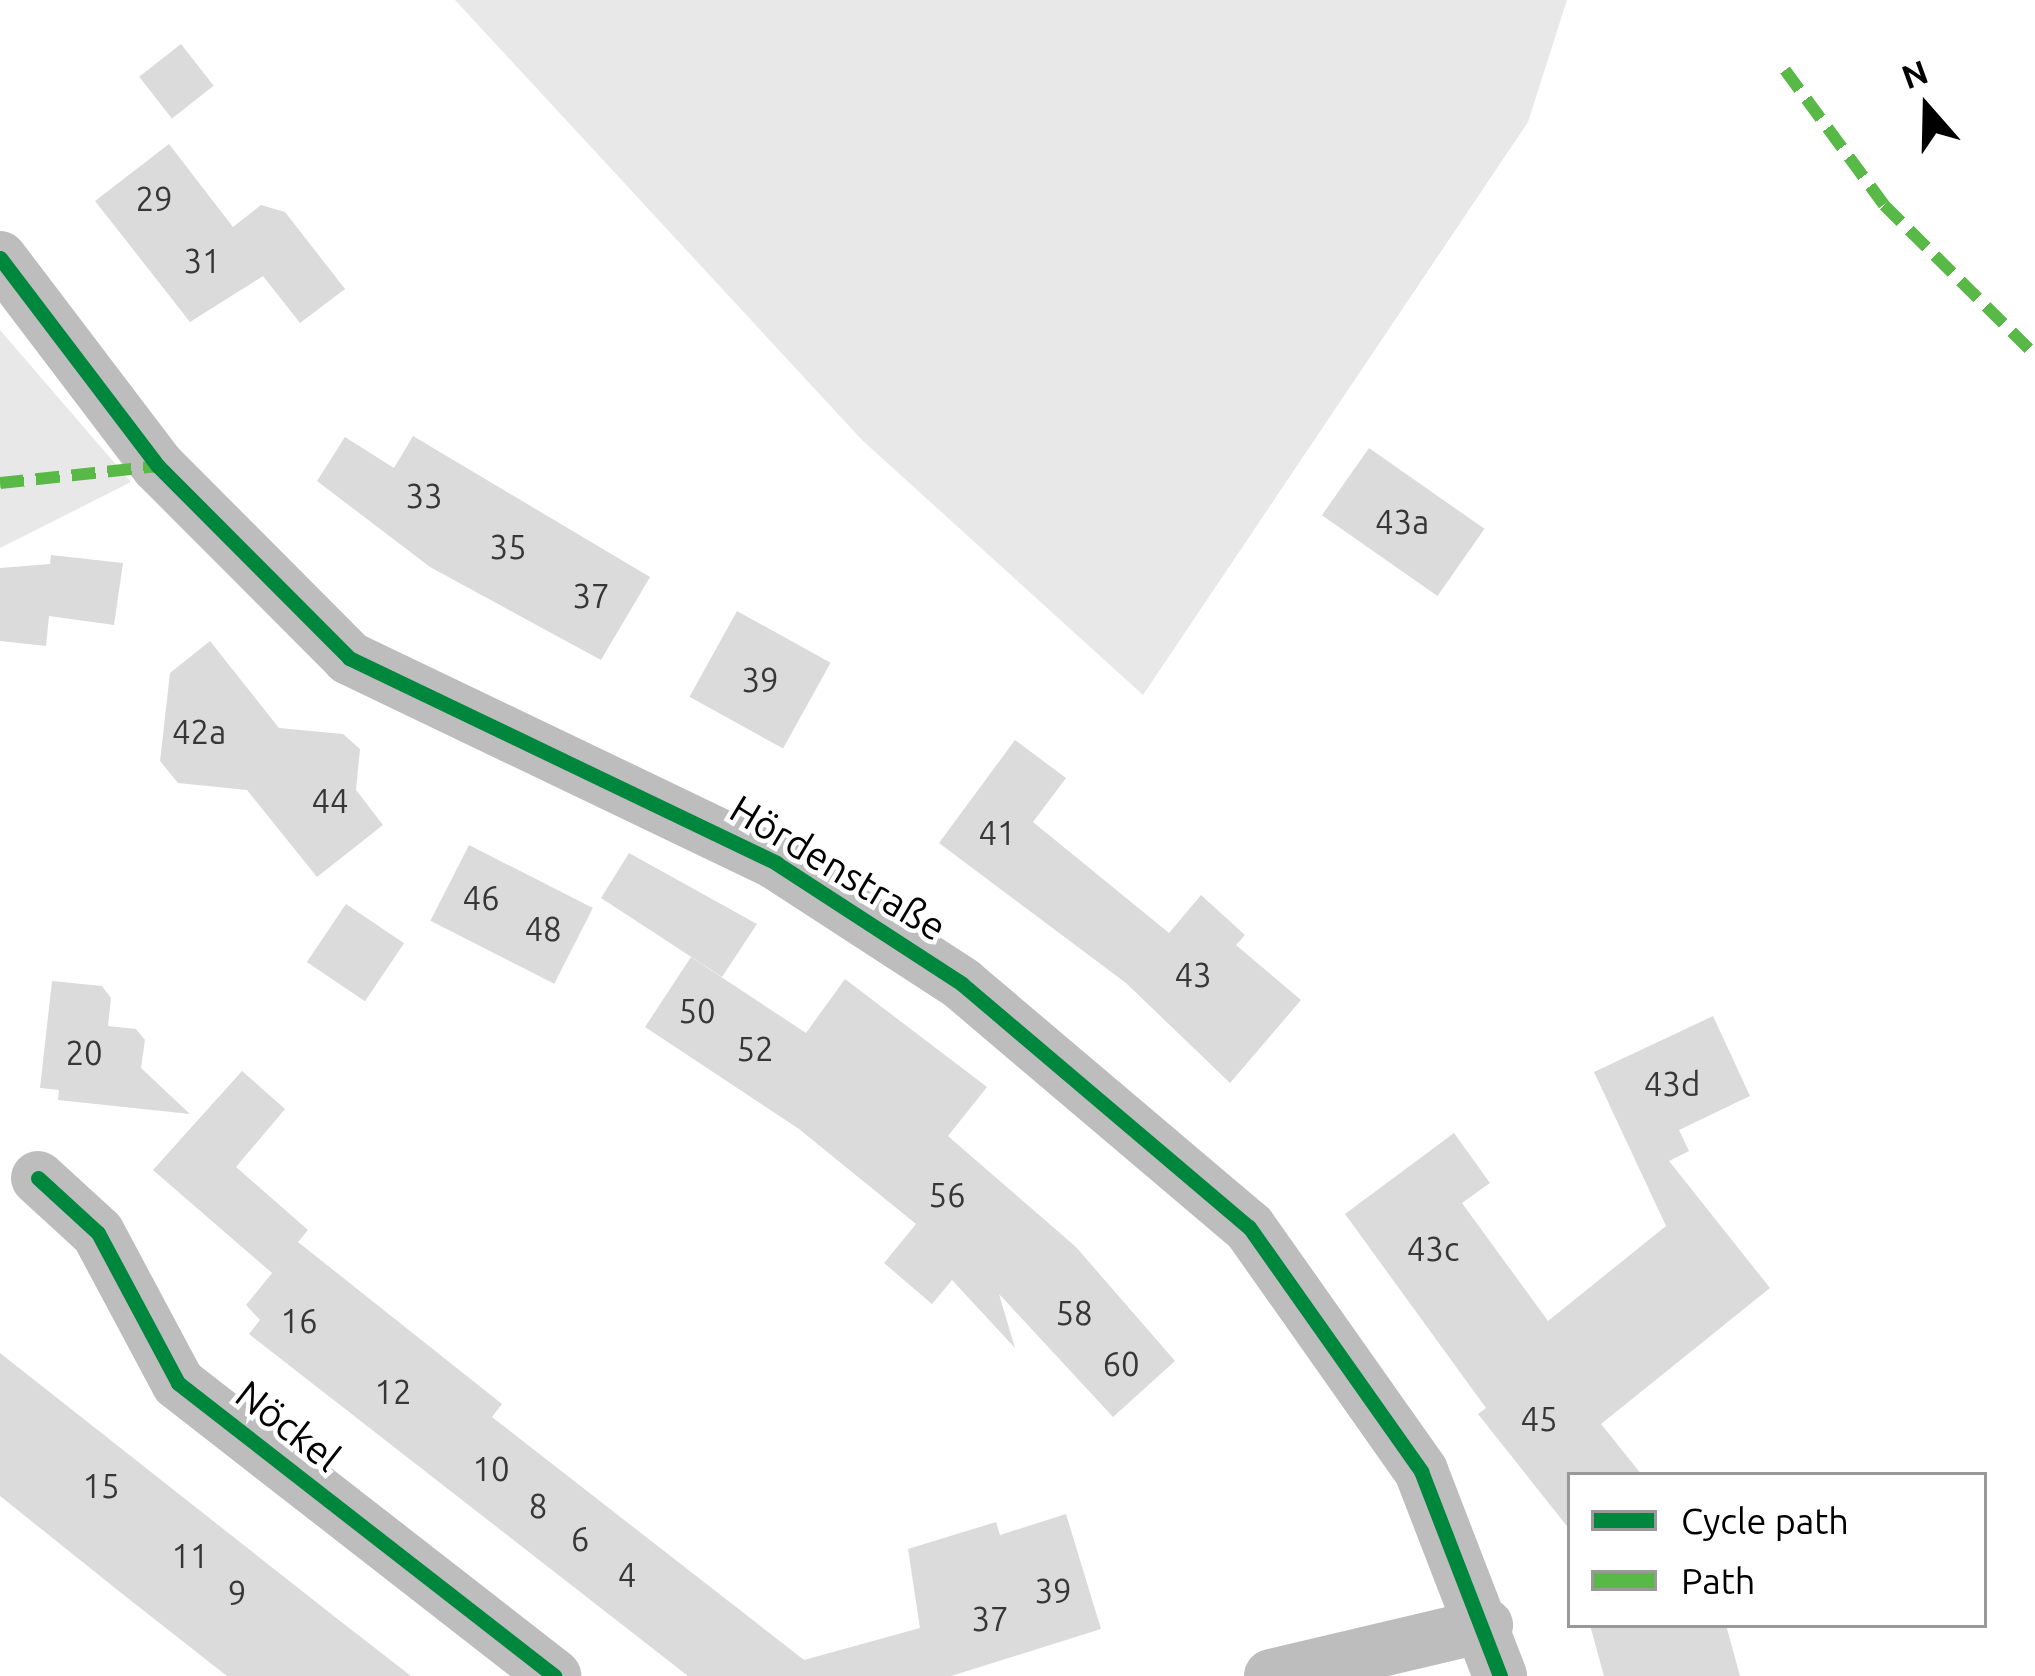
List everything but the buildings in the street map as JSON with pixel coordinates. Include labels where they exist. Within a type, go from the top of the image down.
[{"type":"street","name":"Hördenstraße","points":[[0,258],[158,466],[349,658],[776,863],[962,984],[1233,1212],[1369,1385],[1420,1471],[1493,1651]]},
{"type":"street","name":"Nöckel","points":[[38,1178],[98,1233],[178,1383],[555,1676]]},
{"type":"street","points":[[1271,1676],[1493,1651]]},
{"type":"shaded area","points":[[455,0],[1567,0],[1528,122],[1143,695],[862,440]]},
{"type":"shaded area","points":[[0,330],[131,482],[0,548]]},
{"type":"marked path","points":[[1785,70],[1884,205],[2035,355]]},
{"type":"marked path","points":[[0,483],[158,466]]},
{"type":"cycle path","points":[[0,258],[158,466],[349,658],[776,863],[962,984],[1249,1227],[1421,1471],[1500,1676]]},
{"type":"cycle path","points":[[38,1178],[98,1233],[178,1383],[555,1676]]}]
